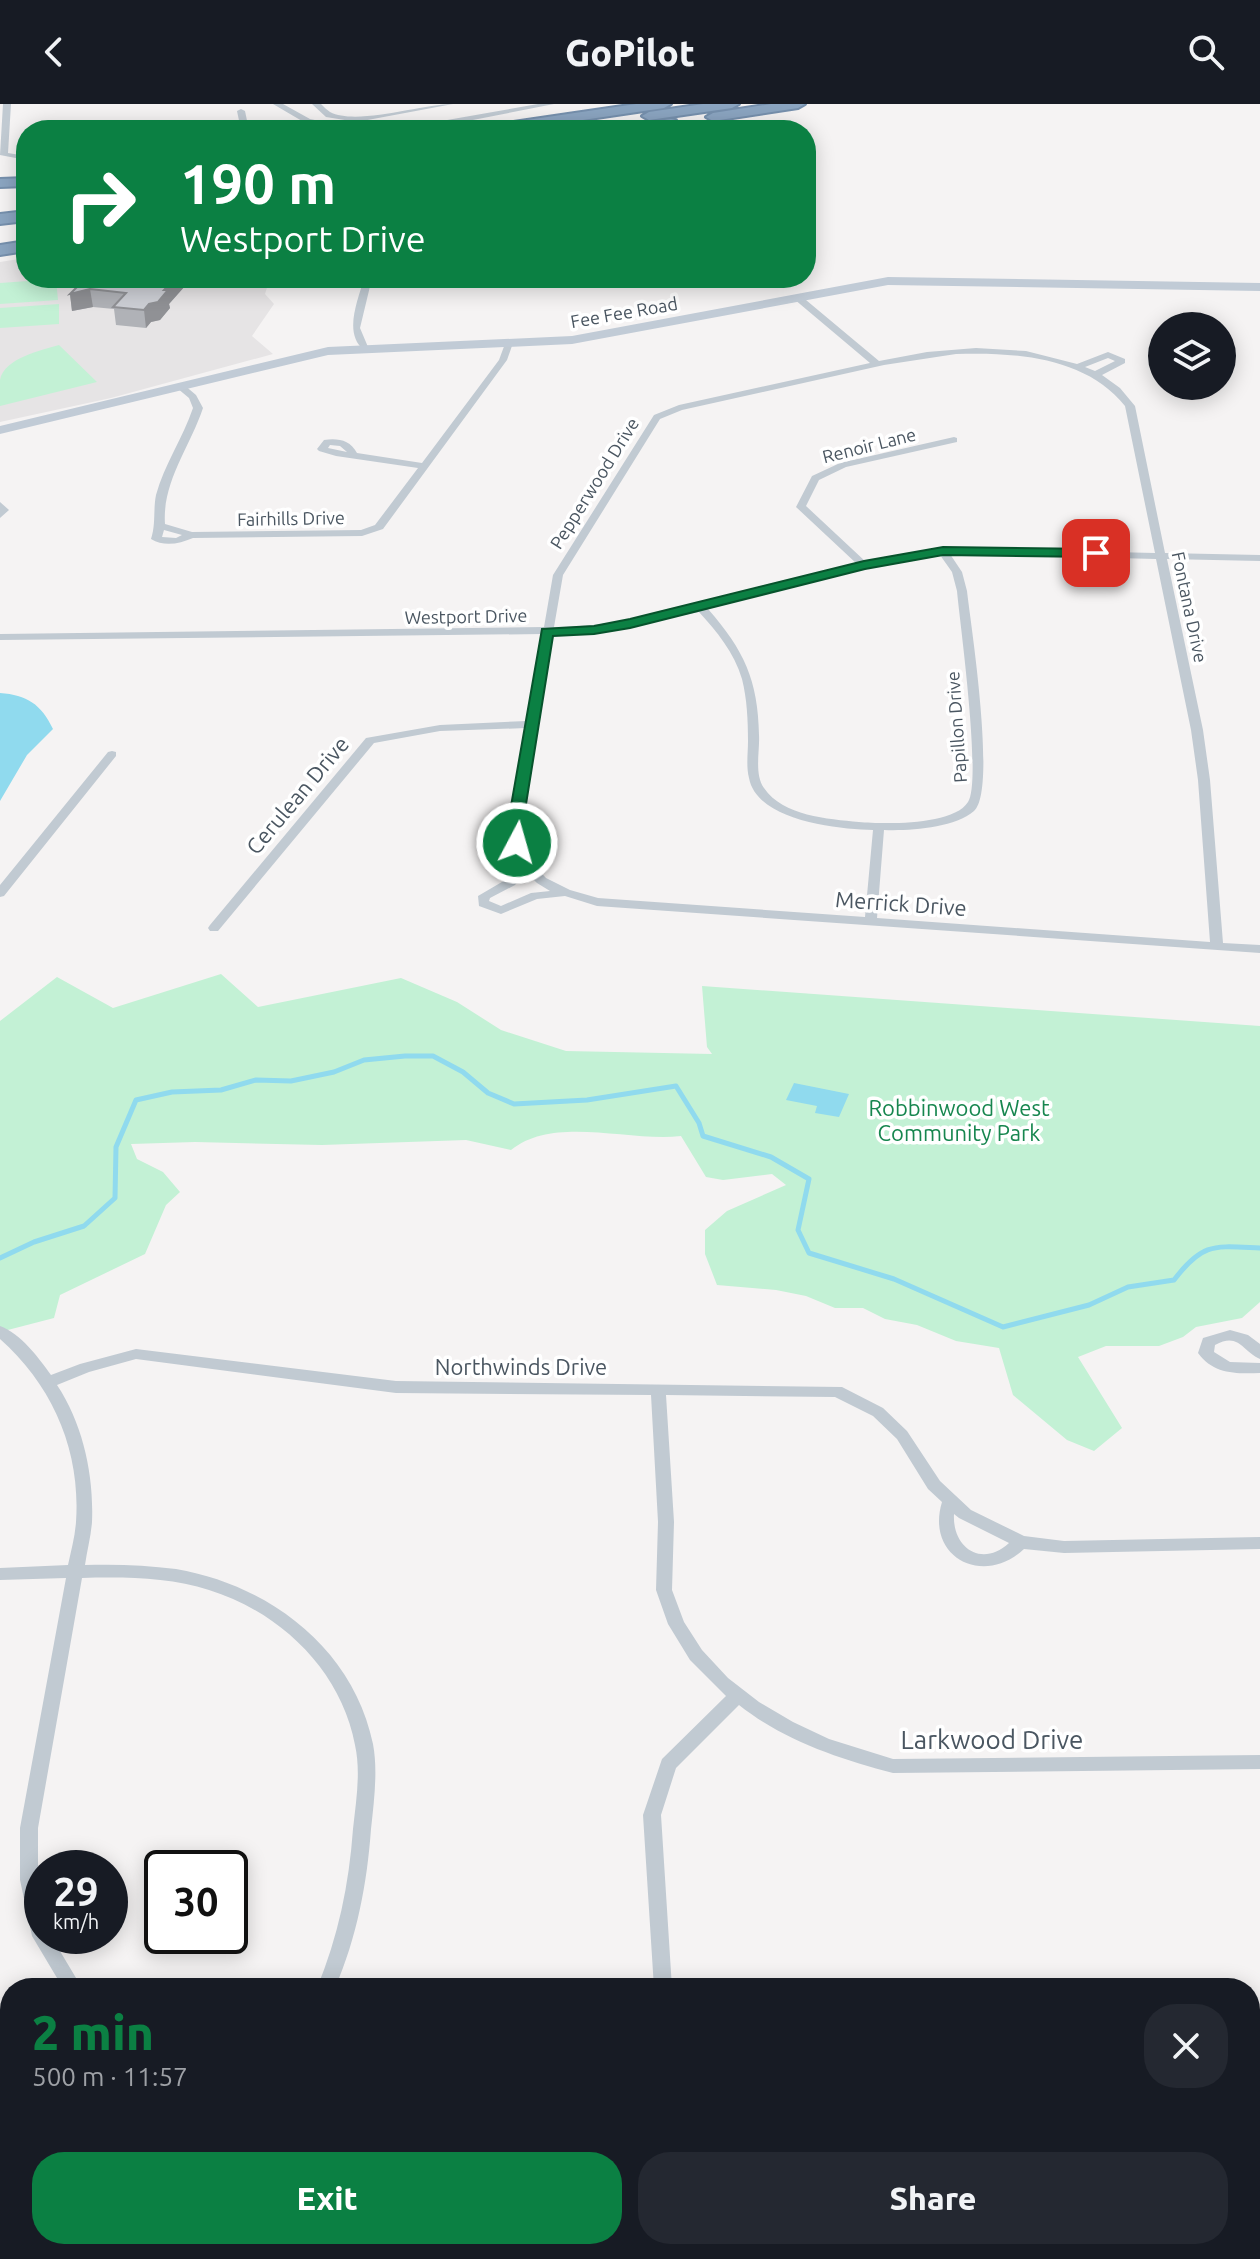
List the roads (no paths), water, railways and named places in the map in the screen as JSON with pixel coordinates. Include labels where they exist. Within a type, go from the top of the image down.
[{"type":"highway","points":[[554,120],[664,104]]},
{"type":"highway","points":[[623,120],[732,104]]},
{"type":"highway","points":[[690,120],[798,104]]},
{"type":"street","points":[[7,104],[4,155],[16,157]]},
{"type":"street","points":[[277,104],[306,120]]},
{"type":"street","points":[[316,104],[329,115],[357,120],[449,104]]},
{"type":"street","points":[[454,120],[550,104]]},
{"type":"street","points":[[241,111],[243,120]]},
{"type":"street","points":[[1236,287],[1260,278]]},
{"type":"street","name":"Fee Fee Road","points":[[0,430],[274,362],[364,347],[509,343],[602,336],[888,281],[1260,287]]},
{"type":"street","points":[[364,347],[356,327],[366,288]]},
{"type":"street","points":[[797,297],[877,364]]},
{"type":"street","name":"Fairhills Drive","points":[[160,526],[192,535],[372,531],[379,527],[426,466],[503,360],[509,343]]},
{"type":"street","name":"Pepperwood Drive","points":[[543,882],[519,858],[514,829],[558,575],[657,417],[679,408],[877,364],[955,351],[989,350],[1053,359],[1095,375]]},
{"type":"street","points":[[1076,367],[1108,355],[1122,361],[1095,375]]},
{"type":"street","name":"Fontana Drive","points":[[1095,375],[1119,391],[1130,406],[1202,765],[1217,946]]},
{"type":"street","points":[[180,386],[193,397],[198,408],[193,427],[172,467],[158,516],[160,526],[156,539],[177,541],[192,535]]},
{"type":"street","name":"Renoir Lane","points":[[864,565],[801,507],[815,478],[820,473],[843,465],[954,440]]},
{"type":"street","points":[[353,455],[426,466]]},
{"type":"street","points":[[0,505],[4,510],[0,515]]},
{"type":"street","name":"Westport Drive","points":[[0,637],[594,630],[701,608],[864,565],[943,551],[1260,558]]},
{"type":"street","name":"Papillon Drive","points":[[701,608],[734,648],[748,678],[753,698],[755,779],[764,797],[787,811],[811,820],[879,825],[929,824],[970,808],[978,791],[976,717],[962,591],[957,572],[943,551]]},
{"type":"street","name":"Cerulean Drive","points":[[214,928],[370,740],[440,728],[530,724]]},
{"type":"street","points":[[0,893],[112,754]]},
{"type":"street","points":[[871,921],[879,825]]},
{"type":"street","points":[[526,865],[511,882],[484,896],[483,903],[490,909],[501,910],[535,896],[566,893]]},
{"type":"street","name":"Merrick Drive","points":[[543,882],[597,902],[1260,949]]},
{"type":"street","points":[[0,1331],[31,1359],[49,1382],[75,1432],[82,1461],[84,1524],[29,1828],[29,1880],[41,1936],[67,1978]]},
{"type":"street","points":[[1260,1354],[1253,1344],[1236,1334],[1220,1334],[1208,1342],[1206,1353],[1227,1369],[1260,1368]]},
{"type":"street","name":"Northwinds Drive","points":[[49,1382],[136,1354],[396,1387],[837,1391],[878,1412],[902,1435],[934,1485],[965,1514],[1021,1542],[1064,1547],[1260,1543]]},
{"type":"street","name":"Larkwood Drive","points":[[658,1389],[666,1542],[663,1586],[682,1639],[702,1664],[738,1695],[815,1743],[853,1758],[893,1766],[1260,1762]]},
{"type":"street","points":[[950,1501],[942,1517],[948,1539],[961,1553],[972,1559],[990,1559],[1006,1555],[1021,1542]]},
{"type":"street","points":[[0,1574],[178,1576],[228,1591],[270,1609],[303,1635],[330,1664],[350,1701],[364,1744],[365,1787],[358,1884],[346,1936],[330,1978]]},
{"type":"street","points":[[662,1978],[652,1815],[668,1764],[738,1695]]},
{"type":"water","points":[[0,693],[32,702],[53,729],[27,755],[0,801]]},
{"type":"water","points":[[794,1083],[849,1094],[839,1117],[815,1113],[817,1106],[786,1100]]},
{"type":"waterway","points":[[0,1258],[34,1242],[84,1226],[115,1198],[116,1147],[136,1100],[172,1092],[221,1090],[256,1080],[291,1081],[334,1072],[364,1060],[405,1056],[433,1056],[463,1072],[488,1093],[514,1104],[587,1100],[676,1086],[699,1123],[703,1136],[771,1157],[809,1179],[798,1230],[809,1253],[894,1279],[1003,1327],[1089,1305],[1128,1287],[1174,1280],[1193,1259],[1211,1249],[1260,1248]]},
{"type":"park label","name":"Robbinwood West Community Park","points":[[959,1120]]}]
